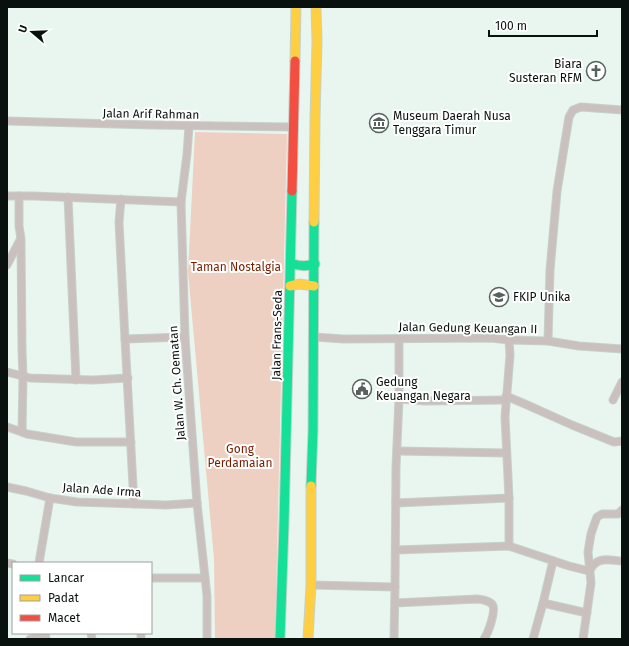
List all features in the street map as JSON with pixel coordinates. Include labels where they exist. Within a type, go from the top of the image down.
[{"type":"main road","name":"Jalan Frans-Seda","points":[[280,639],[296,7]]},
{"type":"main road","points":[[308,639],[311,585],[311,488],[313,430],[317,41],[316,7]]},
{"type":"main road","points":[[290,262],[298,267],[314,264]]},
{"type":"main road","points":[[290,286],[299,284],[314,286]]},
{"type":"street","points":[[548,341],[550,270],[557,191],[569,117],[572,110],[581,107],[622,110]]},
{"type":"street","name":"Jalan Arif Rahman","points":[[7,121],[294,127]]},
{"type":"street","name":"Jalan W. Ch. Oematan","points":[[189,126],[181,202],[185,337],[197,503],[207,596],[207,639]]},
{"type":"street","points":[[7,196],[181,202]]},
{"type":"street","points":[[19,196],[23,377],[22,432]]},
{"type":"street","points":[[68,197],[76,380]]},
{"type":"street","points":[[121,199],[119,222],[134,504]]},
{"type":"street","points":[[7,265],[21,239]]},
{"type":"street","points":[[125,339],[185,337]]},
{"type":"street","name":"Jalan Gedung Keuangan II","points":[[314,337],[344,339],[491,338],[548,341],[580,346],[622,349]]},
{"type":"street","points":[[394,639],[399,338]]},
{"type":"street","points":[[509,340],[510,355],[505,417],[509,498],[509,546]]},
{"type":"street","points":[[7,372],[30,378],[76,380],[128,378]]},
{"type":"street","points":[[613,400],[622,382]]},
{"type":"street","points":[[399,400],[425,401],[506,398],[525,404],[595,435],[614,442],[622,441]]},
{"type":"street","points":[[7,427],[27,434],[76,442],[131,442]]},
{"type":"street","points":[[396,451],[506,453]]},
{"type":"street","name":"Jalan Ade Irma","points":[[7,486],[50,498],[77,502],[166,505],[197,503]]},
{"type":"street","points":[[39,562],[50,498]]},
{"type":"street","points":[[396,503],[509,498]]},
{"type":"street","points":[[583,639],[591,583],[588,552],[591,534],[597,517],[602,514],[618,514],[622,510]]},
{"type":"street","points":[[396,550],[509,546],[552,561],[589,571]]},
{"type":"street","points":[[589,571],[593,564],[599,560],[622,561]]},
{"type":"street","points":[[534,639],[544,603],[552,561]]},
{"type":"street","points":[[152,578],[205,578]]},
{"type":"street","points":[[311,585],[395,587]]},
{"type":"street","points":[[395,603],[482,599],[492,604],[494,611],[484,639]]},
{"type":"street","points":[[544,603],[587,613]]},
{"type":"street","points":[[30,639],[46,636]]},
{"type":"green space","name":"Taman Nostalgia","points":[[195,132],[287,134],[275,639],[215,639],[214,559],[188,272]]},
{"type":"traffic: fast","points":[[280,639],[292,191]]},
{"type":"traffic: fast","points":[[311,486],[313,430],[314,222]]},
{"type":"traffic: fast","points":[[291,263],[303,266],[315,264]]},
{"type":"traffic: slow","points":[[295,61],[296,7]]},
{"type":"traffic: slow","points":[[314,222],[317,41],[316,7]]},
{"type":"traffic: slow","points":[[290,286],[299,284],[314,286]]},
{"type":"traffic: slow","points":[[308,639],[311,585],[311,486]]},
{"type":"traffic: jam","points":[[292,191],[295,61]]},
{"type":"place","name":"Biara Susteran RFM","points":[[596,71]]},
{"type":"place","name":"Museum Daerah Nusa Tenggara Timur","points":[[379,123]]},
{"type":"place","name":"FKIP Unika","points":[[499,297]]},
{"type":"place","name":"Gedung Keuangan Negara","points":[[362,389]]},
{"type":"park label","name":"Gong Perdamaian","points":[[240,456]]}]
